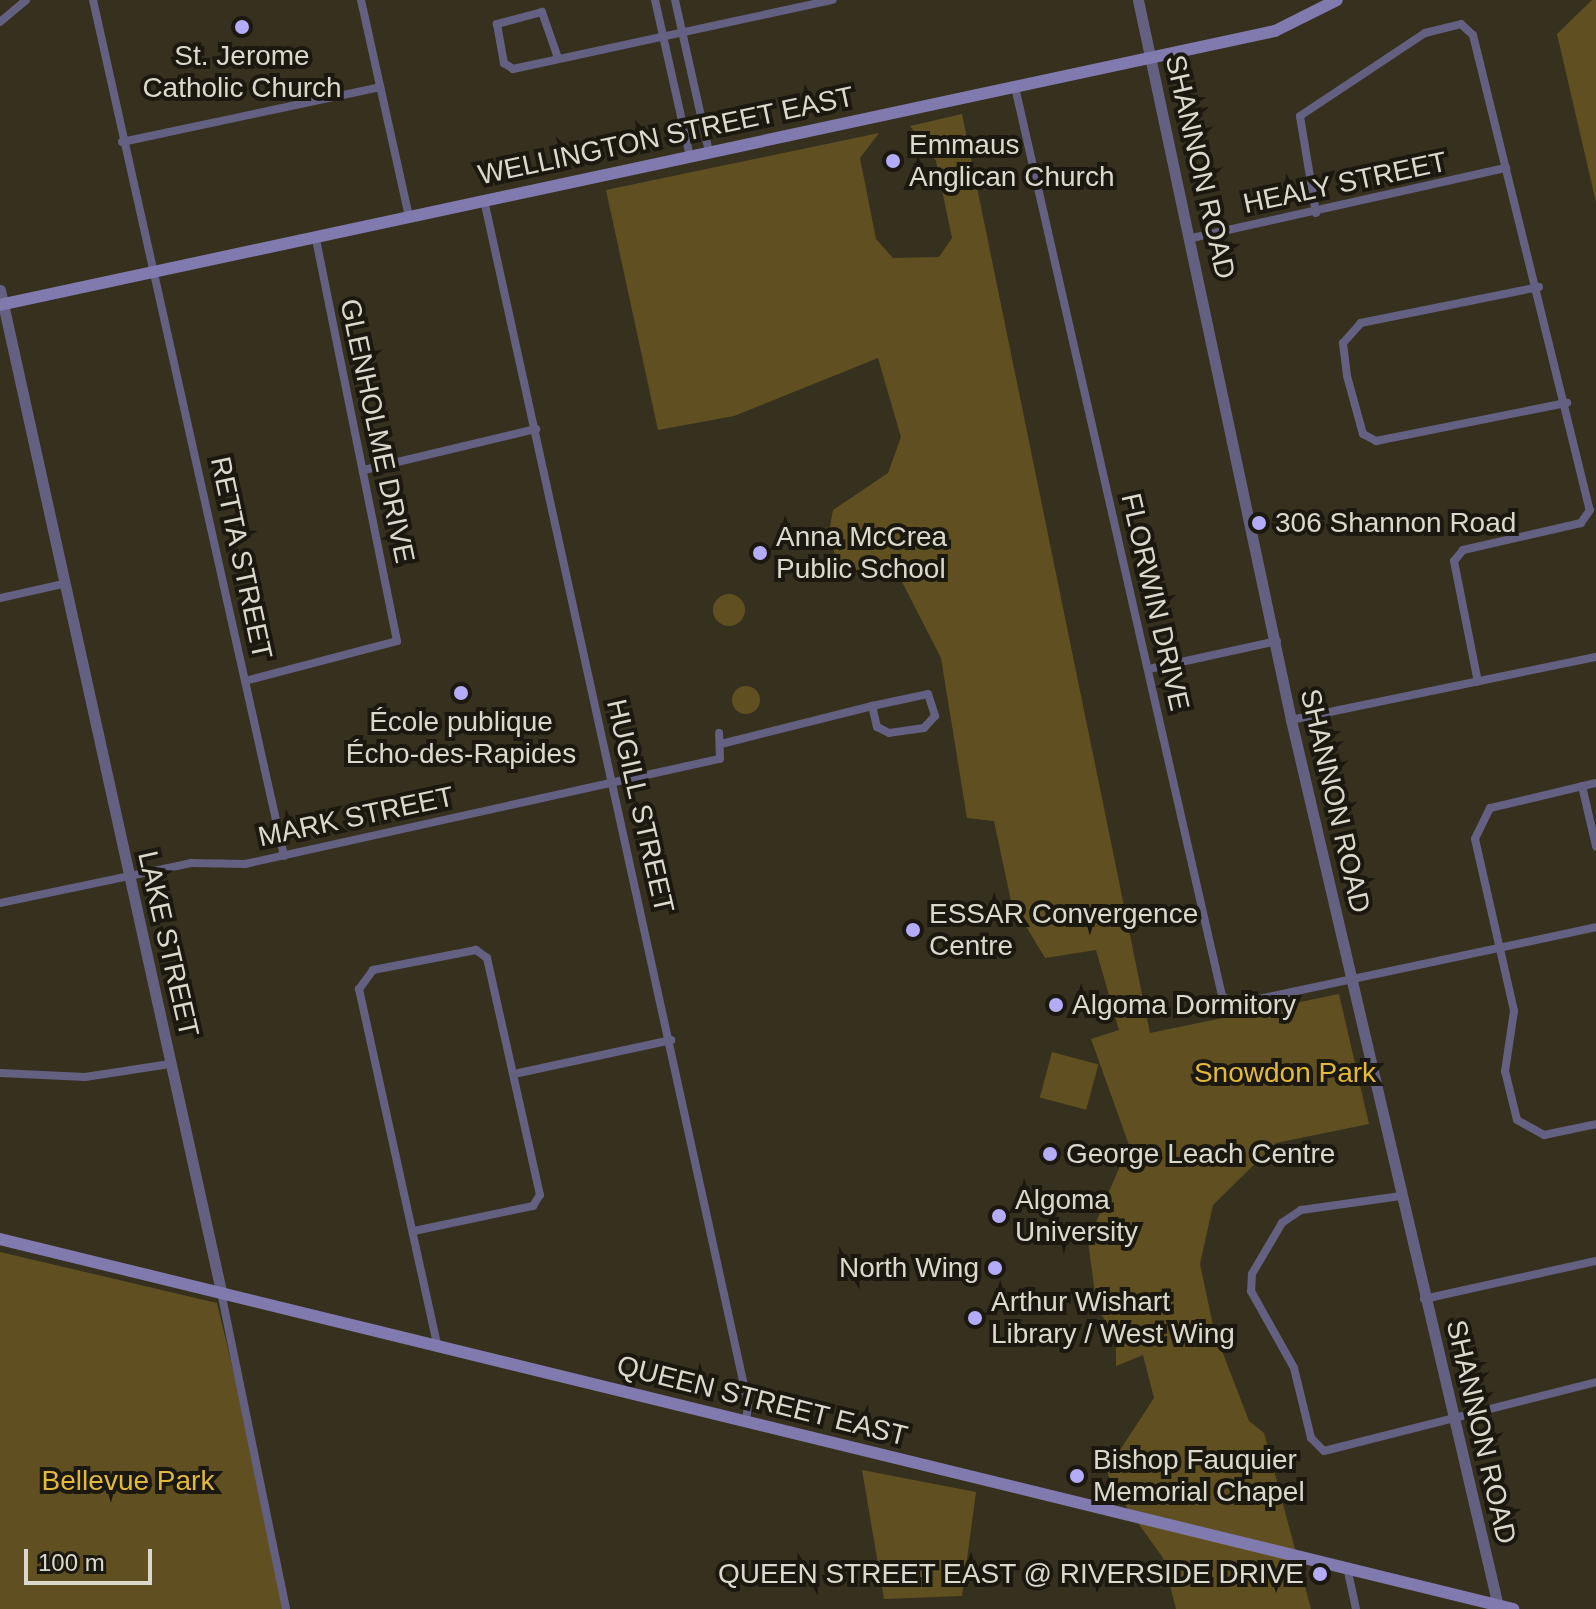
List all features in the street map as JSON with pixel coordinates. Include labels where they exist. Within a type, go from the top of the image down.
[{"type":"main road","name":"WELLINGTON STREET EAST","points":[[2,304],[1275,31],[1337,0]]},
{"type":"main road","name":"QUEEN STREET EAST","points":[[0,1239],[437,1343],[746,1423],[1513,1609]]},
{"type":"street","points":[[0,22],[26,0]]},
{"type":"street","name":"RETTA STREET","points":[[93,0],[122,142],[154,271],[284,856]]},
{"type":"street","points":[[361,0],[409,216]]},
{"type":"street","points":[[655,0],[690,156]]},
{"type":"street","points":[[675,0],[709,152]]},
{"type":"street","points":[[558,58],[542,12],[497,24],[504,63],[513,69],[683,32],[785,5],[833,0]]},
{"type":"street","name":"SHANNON ROAD","points":[[1138,0],[1192,238],[1291,720],[1498,1607]]},
{"type":"street","points":[[1316,213],[1300,116],[1444,23],[1473,35],[1539,287],[1589,500],[1581,523],[1463,550],[1454,561],[1478,682]]},
{"type":"street","points":[[122,142],[380,87]]},
{"type":"street","name":"FLORWIN DRIVE","points":[[1015,87],[1222,996],[1235,1004],[1596,927]]},
{"type":"street","name":"HEALY STREET","points":[[1192,238],[1316,213],[1506,168]]},
{"type":"street","name":"HUGILL STREET","points":[[484,200],[671,1040],[748,1404],[746,1423]]},
{"type":"street","name":"GLENHOLME DRIVE","points":[[245,681],[394,646],[398,634],[315,236]]},
{"type":"street","points":[[1539,287],[1361,323],[1343,343],[1347,376],[1363,434],[1376,441],[1567,403]]},
{"type":"street","name":"LAKE STREET","points":[[0,290],[221,1291],[286,1609]]},
{"type":"street","points":[[364,470],[536,429]]},
{"type":"street","points":[[0,598],[63,584]]},
{"type":"street","points":[[1149,669],[1277,641]]},
{"type":"street","points":[[1291,720],[1596,657]]},
{"type":"street","points":[[719,733],[721,744],[872,706],[928,694],[935,716],[924,728],[889,733],[877,727],[872,706]]},
{"type":"street","name":"MARK STREET","points":[[0,903],[128,875],[284,856],[720,759],[721,744]]},
{"type":"street","points":[[1596,783],[1490,808],[1478,820],[1475,839],[1514,1011],[1505,1071],[1517,1120],[1544,1135],[1596,1124]]},
{"type":"street","points":[[1582,786],[1596,846]]},
{"type":"street","points":[[414,1231],[533,1206],[540,1195],[487,958],[476,950],[362,977],[414,1231],[437,1343]]},
{"type":"street","points":[[514,1074],[671,1040]]},
{"type":"street","points":[[0,1073],[85,1077],[170,1064]]},
{"type":"street","points":[[1401,1196],[1301,1210],[1282,1223],[1252,1274],[1251,1291],[1294,1368],[1311,1438],[1324,1451],[1596,1382]]},
{"type":"street","points":[[1424,1299],[1596,1261]]},
{"type":"street","points":[[1347,1567],[1356,1609]]},
{"type":"green space","points":[[1592,0],[1596,0],[1596,202],[1557,34]]},
{"type":"green space","name":"Snowdon Park","points":[[962,114],[1150,1033],[1339,994],[1369,1124],[1276,1143],[1213,1205],[1200,1264],[1214,1330],[1249,1421],[1264,1433],[1311,1609],[1176,1609],[1163,1558],[1111,1485],[1107,1470],[1154,1398],[1143,1355],[1116,1366],[1116,1335],[1097,1309],[1088,1241],[1129,1145],[1091,1039],[1119,1030],[1096,950],[1045,958],[1011,901],[994,821],[967,818],[941,658],[900,578],[841,568],[828,538],[833,510],[888,473],[901,437],[878,358],[734,416],[658,430],[606,190],[879,133],[860,158],[876,239],[893,258],[939,257],[952,238],[936,161],[910,126]]},
{"type":"green space","points":[[729,594],[740,599],[745,610],[740,621],[729,626],[718,621],[713,610],[718,599]]},
{"type":"green space","points":[[746,686],[756,690],[760,700],[756,710],[746,714],[736,710],[732,700],[736,690]]},
{"type":"green space","points":[[1052,1052],[1098,1064],[1086,1110],[1040,1097]]},
{"type":"green space","name":"Bellevue Park","points":[[0,1252],[217,1303],[290,1609],[0,1609]]},
{"type":"green space","points":[[862,1470],[976,1492],[962,1596],[884,1599]]},
{"type":"place","name":"St. Jerome Catholic Church","points":[[242,27]]},
{"type":"place","name":"Emmaus Anglican Church","points":[[893,161]]},
{"type":"place","name":"306 Shannon Road","points":[[1259,523]]},
{"type":"place","name":"Anna McCrea Public School","points":[[760,553]]},
{"type":"place","name":"École publique Écho-des-Rapides","points":[[461,693]]},
{"type":"place","name":"ESSAR Convergence Centre","points":[[913,930]]},
{"type":"place","name":"Algoma Dormitory","points":[[1056,1005]]},
{"type":"place","name":"George Leach Centre","points":[[1050,1154]]},
{"type":"place","name":"Algoma University","points":[[999,1216]]},
{"type":"place","name":"North Wing","points":[[995,1268]]},
{"type":"place","name":"Arthur Wishart Library / West Wing","points":[[975,1318]]},
{"type":"place","name":"Bishop Fauquier Memorial Chapel","points":[[1077,1476]]},
{"type":"place","name":"QUEEN STREET EAST @ RIVERSIDE DRIVE","points":[[1320,1574]]}]
